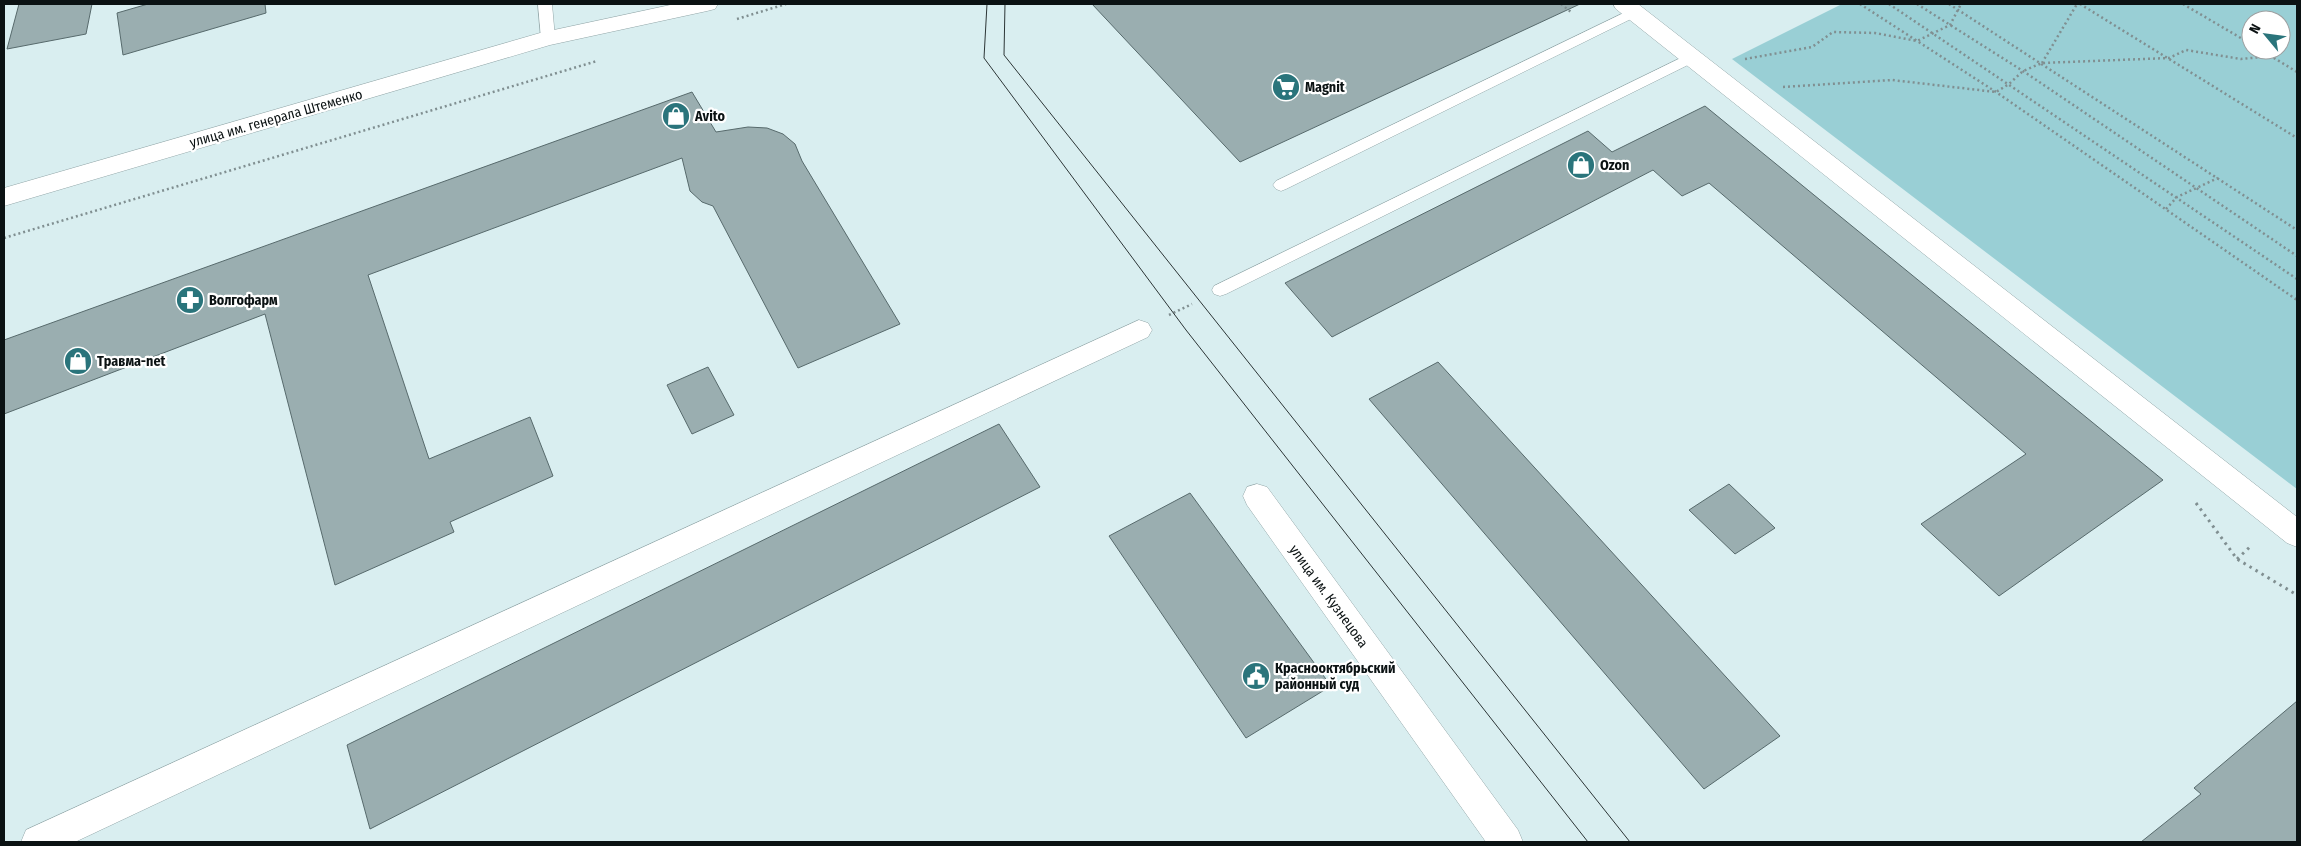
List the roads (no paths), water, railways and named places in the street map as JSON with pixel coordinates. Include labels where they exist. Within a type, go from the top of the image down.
[{"type":"street","name":"улица им. генерала Штеменко","points":[[548,38],[630,4]]},
{"type":"street","name":"улица им. генерала Штеменко","points":[[4,197],[548,38],[707,4]]},
{"type":"street","points":[[1629,8],[2297,534]]},
{"type":"street","points":[[38,842],[1139,330]]},
{"type":"street","name":"улица им. Кузнецова","points":[[1258,496],[1506,842]]},
{"type":"lane","points":[[545,4],[548,38]]},
{"type":"lane","points":[[1281,185],[1629,8]]},
{"type":"lane","points":[[1220,290],[1693,57]]},
{"type":"tram line","points":[[987,4],[984,58],[1186,330],[1588,842]]},
{"type":"tram line","points":[[1005,4],[1004,55],[1630,842]]},
{"type":"place","name":"Magnit","points":[[1286,87]]},
{"type":"place","name":"Avito","points":[[676,116]]},
{"type":"place","name":"Ozon","points":[[1581,165]]},
{"type":"place","name":"Волгофарм","points":[[190,300]]},
{"type":"place","name":"Травма-net","points":[[78,361]]},
{"type":"place","name":"Краснооктябрьский районный суд","points":[[1256,676]]}]
